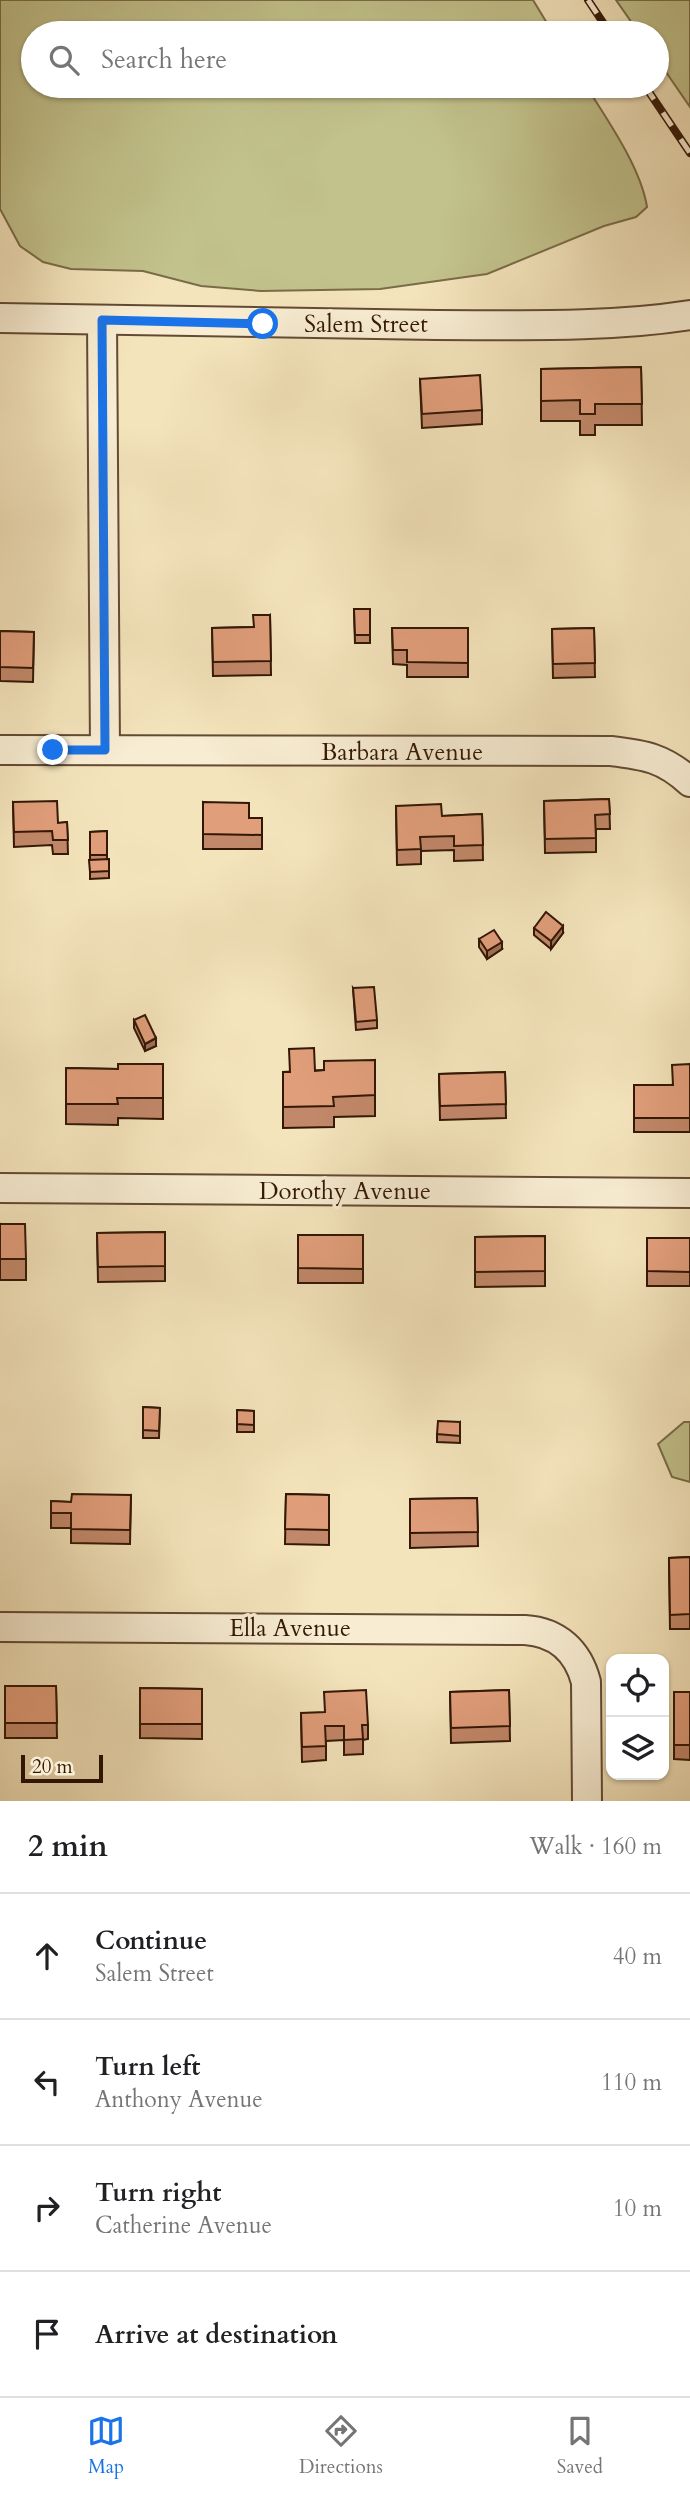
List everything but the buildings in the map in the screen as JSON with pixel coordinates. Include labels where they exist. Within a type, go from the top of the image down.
[{"type":"street","name":"Salem Street","points":[[0,318],[290,324],[521,325],[610,323],[690,315]]},
{"type":"street","points":[[102,320],[105,750]]},
{"type":"street","name":"Barbara Avenue","points":[[0,750],[611,751],[657,758],[690,782]]},
{"type":"street","name":"Dorothy Avenue","points":[[0,1188],[690,1194]]},
{"type":"street","name":"Ella Avenue","points":[[0,1627],[525,1630],[547,1633],[572,1652],[586,1682],[587,1801]]},
{"type":"green space","points":[[0,0],[533,0],[546,21],[21,21],[21,98],[594,98],[631,160],[647,207],[636,217],[604,226],[487,274],[380,289],[261,291],[201,286],[143,271],[71,269],[43,262],[20,246],[0,209]]},
{"type":"green space","points":[[616,0],[690,0],[690,107],[669,76],[669,21],[631,21]]},
{"type":"green space","points":[[684,1422],[690,1422],[690,1482],[672,1477],[658,1444]]},
{"type":"railway","points":[[588,0],[602,21]]},
{"type":"railway","points":[[653,98],[690,153]]},
{"type":"route","points":[[53,750],[105,750],[102,320],[263,324]]}]
